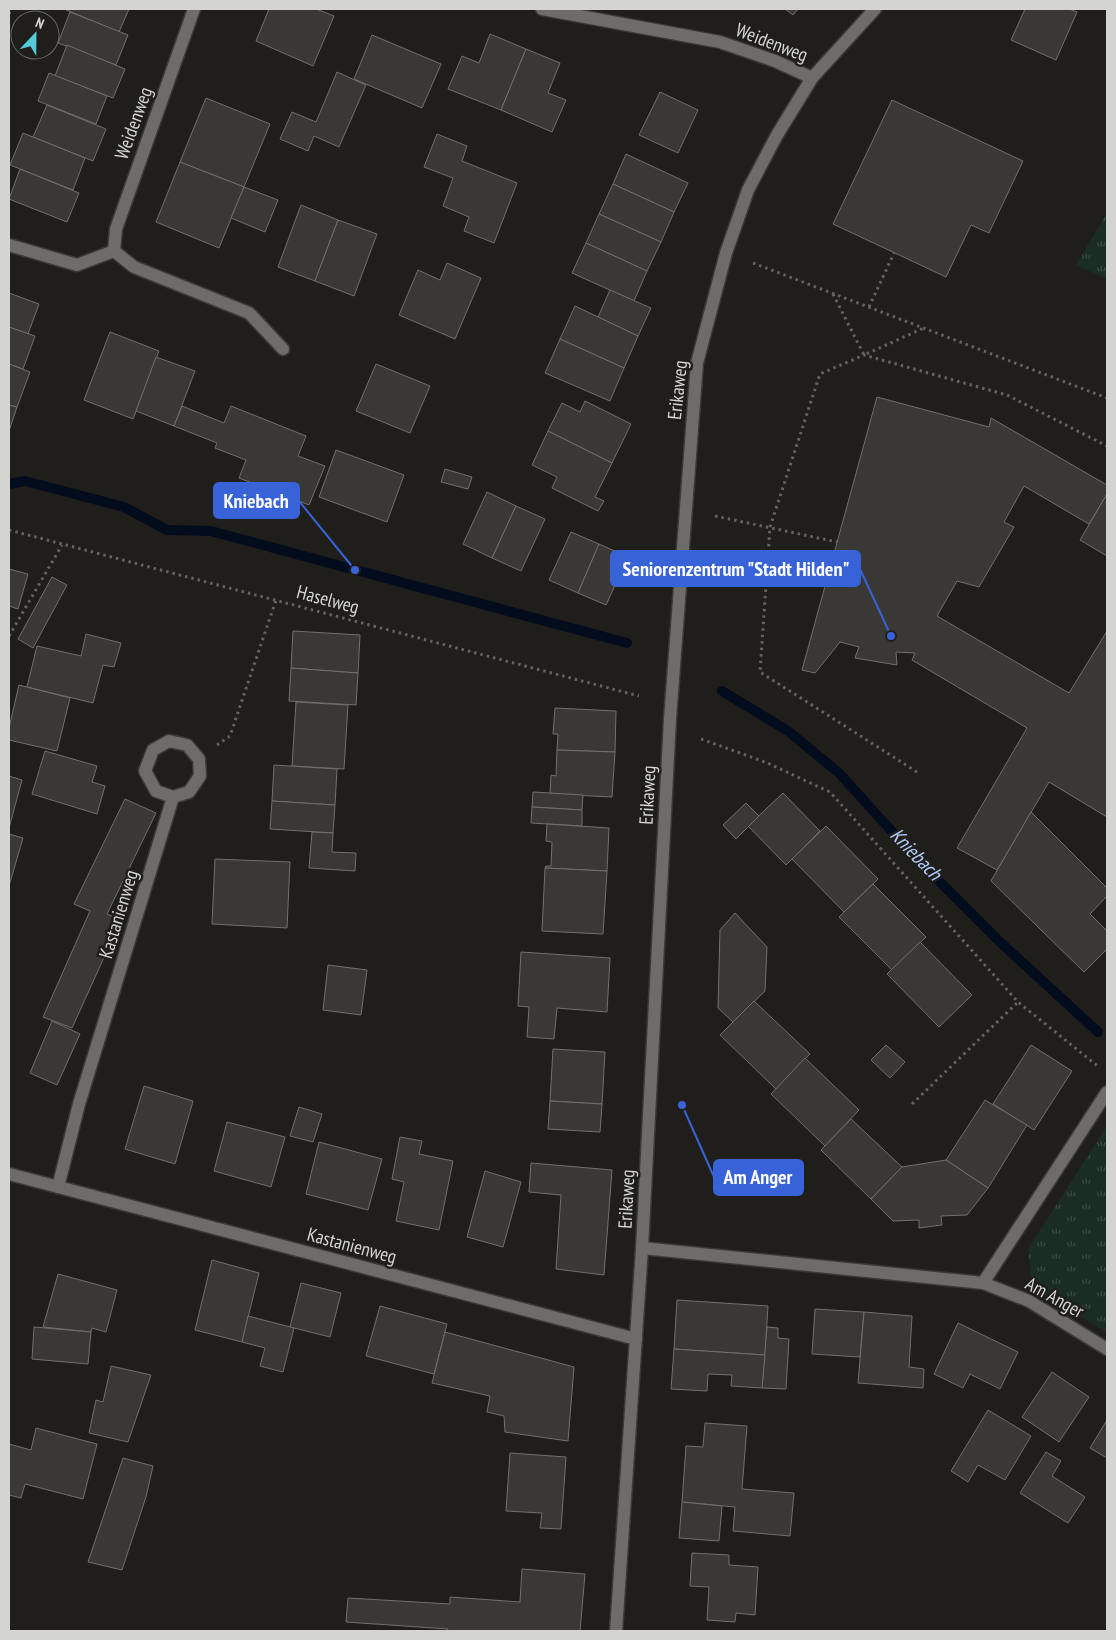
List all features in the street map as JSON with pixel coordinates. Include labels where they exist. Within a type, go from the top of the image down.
[{"type":"street","name":"Weidenweg","points":[[114,252],[116,229],[194,9]]},
{"type":"street","name":"Weidenweg","points":[[542,9],[720,42],[775,61],[812,78]]},
{"type":"street","name":"Erikaweg","points":[[616,1631],[642,1248],[670,719],[697,363],[726,252],[748,190],[776,135],[812,78],[876,9]]},
{"type":"street","points":[[9,245],[77,265],[114,252],[134,266],[249,313],[283,349]]},
{"type":"street","points":[[169,741],[188,745],[199,759],[200,776],[189,792],[173,797],[156,791],[145,771],[153,750],[169,741]]},
{"type":"street","name":"Kastanienweg","points":[[58,1187],[79,1104],[173,797]]},
{"type":"street","points":[[983,1282],[1107,1092]]},
{"type":"street","name":"Kastanienweg","points":[[9,1174],[636,1339]]},
{"type":"street","name":"Am Anger","points":[[642,1248],[983,1282],[1029,1301],[1107,1349]]},
{"type":"path","points":[[9,14],[11,9]]},
{"type":"path","points":[[869,307],[894,252]]},
{"type":"path","points":[[753,263],[1107,398]]},
{"type":"path","points":[[833,293],[864,356],[1007,395],[1107,446]]},
{"type":"path","points":[[917,772],[760,672],[770,527],[820,374],[924,328]]},
{"type":"path","points":[[715,516],[837,542]]},
{"type":"path","name":"Haselweg","points":[[9,530],[639,696]]},
{"type":"path","points":[[9,636],[62,545]]},
{"type":"path","points":[[199,759],[230,736],[276,600]]},
{"type":"path","points":[[701,739],[765,762],[830,792],[1018,1002],[1100,1068]]},
{"type":"path","points":[[912,1104],[1018,1002]]},
{"type":"green space","points":[[1107,213],[1107,279],[1076,265]]},
{"type":"green space","points":[[1107,1126],[1107,1333],[1032,1285],[1028,1249]]},
{"type":"building","points":[[64,9],[129,9],[119,32]]},
{"type":"building","points":[[269,9],[316,9],[334,16],[313,66],[256,41]]},
{"type":"building","points":[[785,9],[798,9],[793,15]]},
{"type":"building","points":[[1025,9],[1069,9],[1077,12],[1056,60],[1011,40]]},
{"type":"building","points":[[70,12],[128,35],[116,65],[60,44],[60,38]]},
{"type":"building","points":[[490,34],[526,49],[501,110],[448,89],[462,56],[479,63]]},
{"type":"building","points":[[372,35],[441,64],[422,108],[354,79]]},
{"type":"building","points":[[67,45],[125,69],[113,98],[55,76]]},
{"type":"building","points":[[526,49],[560,63],[548,93],[566,100],[552,132],[501,110]]},
{"type":"building","points":[[337,72],[366,85],[339,147],[314,136],[308,151],[280,139],[292,112],[316,122]]},
{"type":"building","points":[[49,73],[107,96],[96,124],[38,101]]},
{"type":"building","points":[[660,92],[698,110],[678,153],[639,135]]},
{"type":"building","points":[[206,98],[270,124],[244,187],[180,162]]},
{"type":"building","points":[[892,100],[1023,161],[989,233],[971,225],[946,277],[833,224]]},
{"type":"building","points":[[47,105],[106,129],[93,161],[33,137]]},
{"type":"building","points":[[23,133],[85,158],[73,190],[10,165]]},
{"type":"building","points":[[437,134],[467,146],[462,161],[517,183],[494,243],[464,231],[469,217],[443,206],[453,178],[424,167]]},
{"type":"building","points":[[626,154],[688,183],[674,212],[613,184]]},
{"type":"building","points":[[180,162],[244,187],[219,248],[156,222]]},
{"type":"building","points":[[20,169],[79,193],[67,222],[9,199]]},
{"type":"building","points":[[613,184],[674,212],[661,242],[599,214]]},
{"type":"building","points":[[244,187],[278,200],[265,232],[231,218]]},
{"type":"building","points":[[301,205],[338,220],[315,281],[278,267]]},
{"type":"building","points":[[599,214],[661,242],[647,271],[586,243]]},
{"type":"building","points":[[338,220],[377,234],[354,296],[315,281]]},
{"type":"building","points":[[586,243],[647,271],[634,301],[572,273]]},
{"type":"building","points":[[447,263],[481,278],[455,339],[399,315],[418,270],[440,280]]},
{"type":"building","points":[[610,290],[651,308],[638,336],[598,317]]},
{"type":"building","points":[[9,293],[39,304],[28,334],[9,327]]},
{"type":"building","points":[[575,306],[638,336],[624,368],[560,339]]},
{"type":"building","points":[[9,327],[35,336],[23,369],[9,364]]},
{"type":"building","points":[[110,332],[159,351],[133,419],[84,400]]},
{"type":"building","points":[[560,339],[624,368],[610,401],[545,373]]},
{"type":"building","points":[[156,357],[195,371],[174,426],[136,411]]},
{"type":"building","points":[[9,364],[30,372],[17,407],[9,405]]},
{"type":"building","points":[[376,364],[430,386],[410,433],[356,411]]},
{"type":"building","points":[[877,397],[989,427],[991,418],[1107,485],[1107,494],[1089,524],[1024,486],[1004,522],[1014,527],[979,587],[957,581],[937,616],[1069,693],[1107,631],[1107,817],[1049,782],[997,870],[957,848],[1027,728],[912,660],[915,653],[896,652],[897,665],[855,658],[859,647],[840,642],[815,673],[802,670]]},
{"type":"building","points":[[585,401],[631,424],[612,463],[548,431],[562,403],[580,412]]},
{"type":"building","points":[[9,405],[17,407],[9,431]]},
{"type":"building","points":[[182,406],[224,423],[231,406],[306,436],[298,456],[325,466],[309,505],[239,478],[246,460],[215,448],[217,443],[174,426]]},
{"type":"building","points":[[548,431],[612,463],[595,497],[604,501],[598,511],[552,488],[557,477],[532,465]]},
{"type":"building","points":[[336,450],[404,475],[387,522],[319,497]]},
{"type":"building","points":[[445,469],[472,477],[468,489],[441,482]]},
{"type":"building","points":[[487,492],[516,506],[492,558],[463,544]]},
{"type":"building","points":[[1107,494],[1107,556],[1080,540]]},
{"type":"building","points":[[516,506],[545,519],[521,571],[492,558]]},
{"type":"building","points":[[571,532],[599,544],[578,593],[549,580]]},
{"type":"building","points":[[599,544],[628,557],[606,605],[578,593]]},
{"type":"building","points":[[9,569],[28,574],[18,609],[9,606]]},
{"type":"building","points":[[52,577],[67,585],[33,648],[18,639]]},
{"type":"building","points":[[293,631],[360,635],[358,673],[291,668]]},
{"type":"building","points":[[86,634],[121,643],[114,667],[103,665],[93,703],[27,687],[37,646],[81,656]]},
{"type":"building","points":[[291,668],[358,673],[356,705],[289,701]]},
{"type":"building","points":[[19,685],[70,698],[57,751],[9,740],[9,728]]},
{"type":"building","points":[[296,702],[348,705],[344,769],[292,766]]},
{"type":"building","points":[[555,708],[616,711],[615,752],[557,750],[558,734],[553,734]]},
{"type":"building","points":[[557,750],[615,752],[612,797],[550,794],[551,775],[556,776]]},
{"type":"building","points":[[45,751],[97,766],[92,782],[105,786],[97,814],[32,794]]},
{"type":"building","points":[[274,765],[337,769],[335,805],[272,801]]},
{"type":"building","points":[[9,776],[22,780],[9,828]]},
{"type":"building","points":[[533,792],[583,795],[582,810],[532,807]]},
{"type":"building","points":[[783,793],[820,831],[786,865],[748,826]]},
{"type":"building","points":[[125,799],[156,813],[107,914],[121,920],[72,1028],[43,1017],[90,911],[74,904]]},
{"type":"building","points":[[272,801],[335,805],[333,833],[270,829]]},
{"type":"building","points":[[746,803],[759,816],[736,839],[723,825]]},
{"type":"building","points":[[532,807],[582,810],[582,826],[531,823]]},
{"type":"building","points":[[1031,812],[1107,888],[1107,896],[1090,914],[1107,931],[1107,949],[1084,972],[991,881]]},
{"type":"building","points":[[547,824],[609,828],[607,871],[545,868],[546,866],[551,866],[552,842],[546,841]]},
{"type":"building","points":[[826,826],[878,879],[844,912],[792,859]]},
{"type":"building","points":[[312,832],[333,833],[332,852],[356,853],[355,871],[309,868]]},
{"type":"building","points":[[9,834],[23,838],[9,886]]},
{"type":"building","points":[[215,859],[290,862],[287,928],[212,924]]},
{"type":"building","points":[[545,868],[607,871],[603,934],[542,931]]},
{"type":"building","points":[[873,884],[926,937],[892,970],[839,917]]},
{"type":"building","points":[[735,913],[767,947],[765,991],[733,1022],[718,1008],[720,930]]},
{"type":"building","points":[[920,942],[972,995],[939,1027],[887,974]]},
{"type":"building","points":[[521,952],[610,958],[607,1012],[557,1008],[554,1039],[527,1037],[529,1007],[518,1006]]},
{"type":"building","points":[[328,965],[367,970],[361,1015],[323,1010]]},
{"type":"building","points":[[754,1001],[810,1054],[776,1089],[720,1035]]},
{"type":"building","points":[[52,1021],[80,1034],[57,1085],[30,1073]]},
{"type":"building","points":[[886,1045],[905,1062],[890,1078],[871,1060]]},
{"type":"building","points":[[1031,1045],[1072,1071],[1034,1130],[993,1104]]},
{"type":"building","points":[[553,1049],[605,1052],[602,1104],[550,1101]]},
{"type":"building","points":[[805,1058],[859,1110],[825,1146],[771,1094]]},
{"type":"building","points":[[144,1086],[193,1101],[175,1164],[125,1149]]},
{"type":"building","points":[[985,1100],[1027,1125],[988,1188],[946,1160]]},
{"type":"building","points":[[550,1101],[602,1104],[600,1132],[548,1129]]},
{"type":"building","points":[[299,1107],[322,1114],[313,1142],[290,1136]]},
{"type":"building","points":[[851,1119],[902,1167],[871,1199],[821,1150]]},
{"type":"building","points":[[227,1122],[285,1137],[271,1187],[214,1171]]},
{"type":"building","points":[[400,1137],[422,1141],[419,1154],[453,1161],[439,1230],[396,1221],[404,1182],[392,1179]]},
{"type":"building","points":[[319,1142],[382,1159],[368,1210],[306,1194]]},
{"type":"building","points":[[946,1160],[988,1188],[967,1215],[941,1216],[942,1225],[919,1228],[919,1220],[893,1221],[871,1199],[902,1167]]},
{"type":"building","points":[[531,1163],[612,1170],[604,1275],[556,1269],[561,1195],[529,1192]]},
{"type":"building","points":[[485,1171],[521,1182],[503,1247],[467,1237]]},
{"type":"building","points":[[212,1260],[259,1273],[242,1342],[195,1330]]},
{"type":"building","points":[[58,1274],[117,1290],[106,1332],[92,1328],[91,1332],[43,1327]]},
{"type":"building","points":[[301,1283],[341,1293],[330,1337],[290,1327]]},
{"type":"building","points":[[677,1300],[768,1306],[765,1355],[674,1349]]},
{"type":"building","points":[[380,1306],[447,1324],[434,1374],[366,1356]]},
{"type":"building","points":[[815,1309],[864,1312],[860,1357],[812,1354]]},
{"type":"building","points":[[864,1312],[912,1316],[909,1367],[924,1369],[923,1388],[858,1383]]},
{"type":"building","points":[[248,1316],[294,1328],[283,1372],[260,1366],[265,1348],[242,1342]]},
{"type":"building","points":[[958,1323],[1018,1352],[1000,1389],[970,1374],[963,1388],[934,1374]]},
{"type":"building","points":[[34,1327],[91,1332],[88,1364],[32,1359]]},
{"type":"building","points":[[767,1327],[778,1328],[778,1338],[789,1339],[786,1389],[762,1388]]},
{"type":"building","points":[[445,1332],[574,1367],[568,1441],[505,1432],[504,1416],[487,1412],[490,1396],[432,1383]]},
{"type":"building","points":[[674,1349],[765,1355],[762,1388],[731,1386],[732,1375],[708,1374],[707,1391],[671,1389]]},
{"type":"building","points":[[111,1366],[151,1375],[128,1442],[89,1433],[96,1400],[103,1402]]},
{"type":"building","points":[[1052,1372],[1089,1397],[1059,1442],[1022,1417]]},
{"type":"building","points":[[988,1410],[1031,1436],[1005,1480],[978,1465],[968,1482],[951,1471]]},
{"type":"building","points":[[1107,1420],[1107,1458],[1090,1448]]},
{"type":"building","points":[[705,1423],[747,1426],[742,1489],[794,1493],[790,1536],[733,1531],[735,1507],[682,1502],[686,1446],[703,1447]]},
{"type":"building","points":[[36,1428],[97,1444],[83,1499],[25,1484],[21,1498],[9,1495],[9,1444],[31,1450]]},
{"type":"building","points":[[1046,1452],[1061,1461],[1052,1476],[1085,1497],[1068,1523],[1020,1493]]},
{"type":"building","points":[[510,1453],[566,1457],[561,1529],[540,1528],[542,1513],[506,1511]]},
{"type":"building","points":[[123,1458],[153,1466],[146,1497],[122,1570],[88,1562]]},
{"type":"building","points":[[682,1502],[722,1506],[719,1541],[679,1538]]},
{"type":"building","points":[[692,1553],[729,1555],[729,1565],[758,1567],[755,1615],[736,1613],[735,1622],[707,1620],[709,1587],[690,1586]]},
{"type":"building","points":[[522,1569],[585,1574],[580,1631],[447,1631],[448,1629],[346,1622],[348,1598],[450,1604],[450,1597],[520,1602]]},
{"type":"waterway","name":"Kniebach","points":[[9,484],[25,481],[124,507],[167,530],[211,531],[627,643]]},
{"type":"waterway","name":"Kniebach","points":[[722,691],[788,731],[839,773],[916,858],[999,941],[1098,1032]]},
{"type":"place","name":"Kniebach","points":[[355,570]]},
{"type":"place","name":"Seniorenzentrum \"Stadt Hilden\"","points":[[891,636]]},
{"type":"place","name":"Am Anger","points":[[682,1105]]}]
